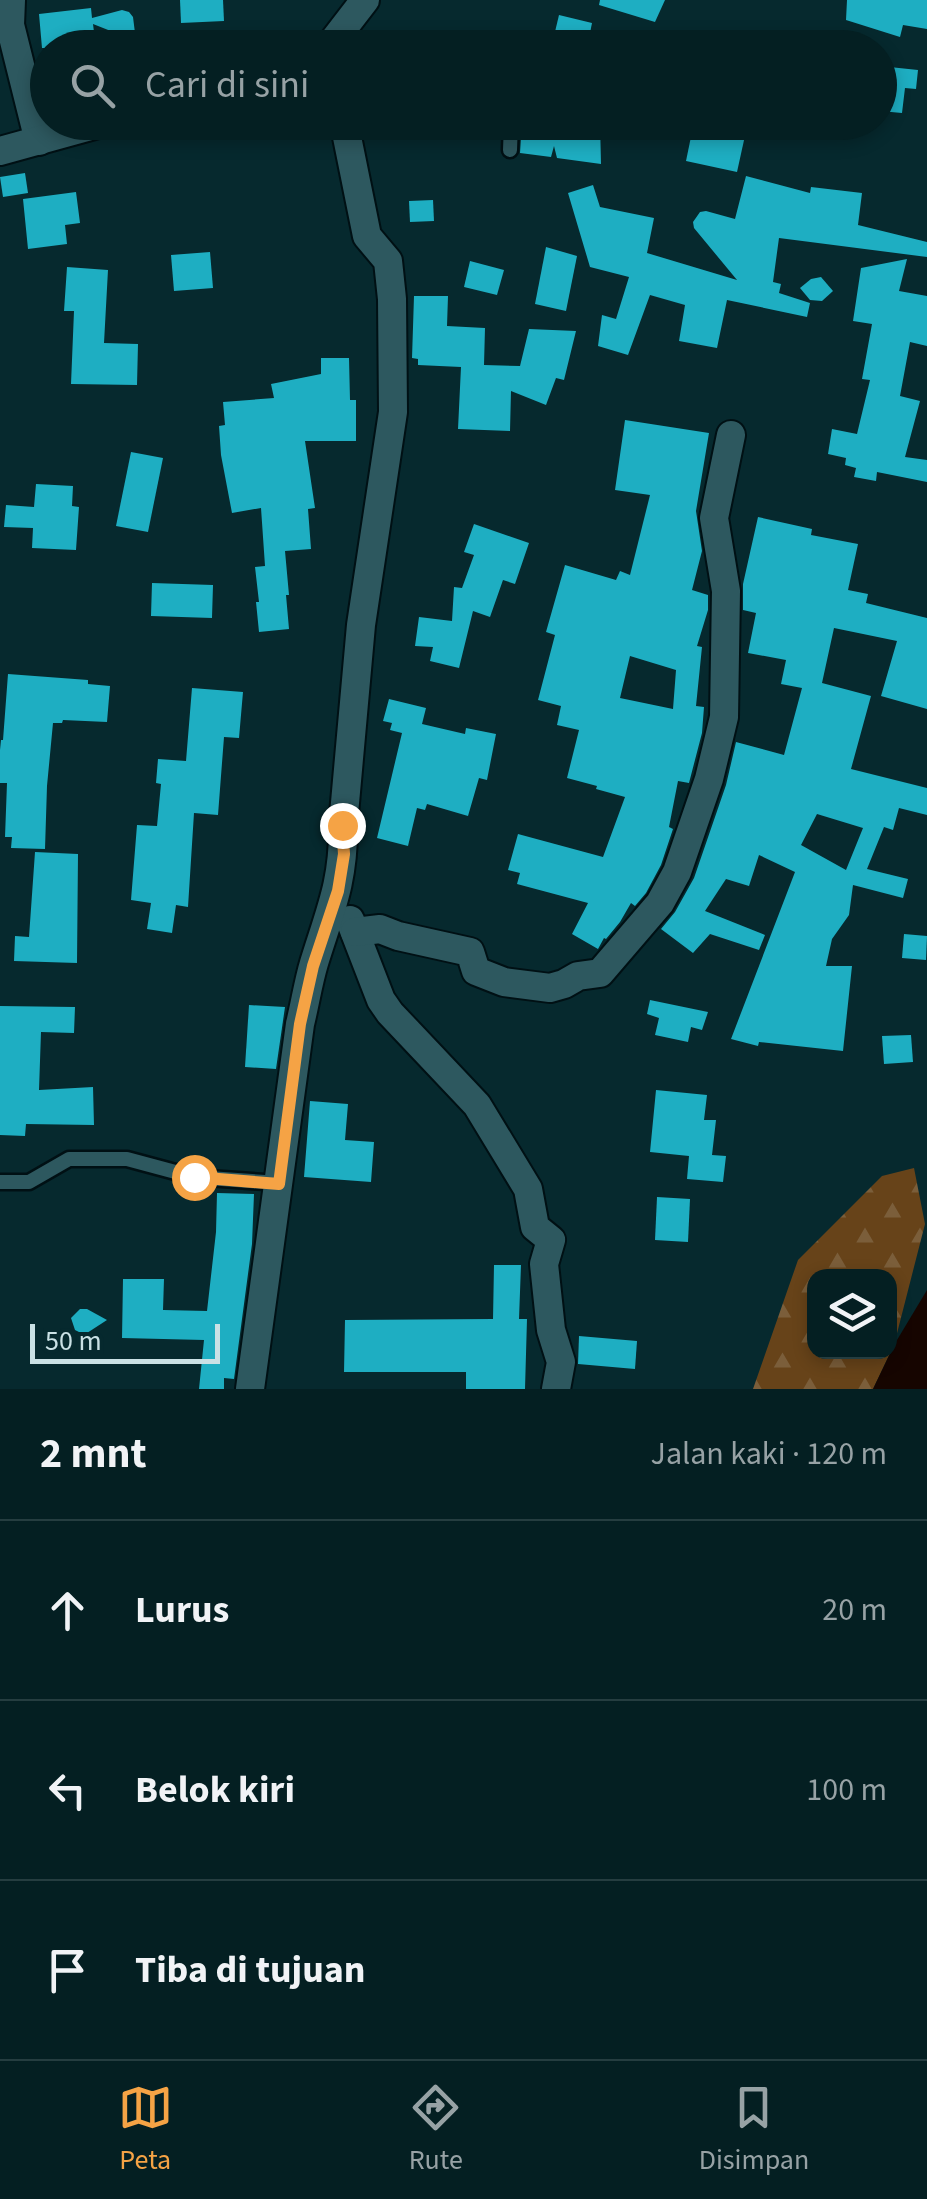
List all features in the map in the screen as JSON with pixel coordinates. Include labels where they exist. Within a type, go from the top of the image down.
[{"type":"street","points":[[10,0],[10,25],[30,109]]},
{"type":"street","points":[[342,30],[365,0]]},
{"type":"street","points":[[0,151],[45,140]]},
{"type":"street","points":[[250,1389],[300,1024],[313,966],[338,891],[344,854],[342,825],[361,624],[393,412],[388,261],[368,236],[348,140]]},
{"type":"street","points":[[355,932],[380,929],[470,952],[476,971],[504,982],[550,988],[578,976],[600,973],[660,903],[683,856],[724,717],[726,590],[714,518],[732,435]]},
{"type":"street","points":[[338,891],[381,1000],[477,1105],[528,1188],[536,1227],[551,1240],[544,1264],[550,1330],[561,1362],[556,1389]]},
{"type":"lane","points":[[510,140],[510,150]]},
{"type":"lane","points":[[0,1182],[29,1182],[70,1160],[127,1159],[194,1177],[279,1184]]},
{"type":"green space","points":[[914,1168],[925,1224],[897,1333],[897,1269],[807,1269],[807,1359],[887,1359],[873,1389],[753,1389],[798,1260],[882,1176]]},
{"type":"shaded area","points":[[927,1290],[927,1389],[873,1389],[887,1359],[897,1359],[897,1340]]},
{"type":"building","points":[[180,0],[223,0],[224,21],[181,23]]},
{"type":"building","points":[[600,0],[665,0],[655,22],[599,5]]},
{"type":"building","points":[[847,0],[927,0],[927,29],[903,25],[900,37],[897,30],[878,30],[846,20]]},
{"type":"building","points":[[91,8],[92,18],[122,10],[133,17],[135,30],[108,30],[93,24],[94,30],[40,30],[39,14]]},
{"type":"building","points":[[559,15],[592,23],[591,30],[555,30]]},
{"type":"building","points":[[897,68],[918,70],[916,89],[905,88],[902,113],[897,113]]},
{"type":"building","points":[[521,140],[600,140],[601,164],[557,158],[554,146],[551,157],[520,153]]},
{"type":"building","points":[[690,140],[744,140],[737,172],[686,161]]},
{"type":"building","points":[[25,173],[28,193],[3,197],[0,177]]},
{"type":"building","points":[[746,176],[810,193],[811,187],[862,193],[858,225],[927,242],[927,257],[779,238],[773,282],[781,284],[779,293],[810,303],[807,317],[727,300],[717,348],[679,341],[685,305],[650,295],[628,355],[598,346],[602,315],[616,319],[629,277],[590,267],[568,193],[593,185],[600,207],[654,218],[647,253],[737,280],[693,222],[700,212],[706,211],[735,219]]},
{"type":"building","points":[[76,192],[80,223],[65,225],[67,244],[28,249],[23,199]]},
{"type":"building","points":[[433,200],[434,221],[410,222],[409,201]]},
{"type":"building","points":[[546,247],[577,256],[566,311],[535,304]]},
{"type":"building","points":[[210,252],[213,288],[174,291],[171,255]]},
{"type":"building","points":[[907,259],[899,291],[927,296],[927,346],[910,342],[900,396],[920,401],[905,457],[927,460],[927,482],[877,472],[876,481],[854,477],[856,468],[845,465],[846,458],[828,454],[832,429],[857,434],[870,380],[862,379],[872,324],[853,321],[861,268]]},
{"type":"building","points":[[470,261],[504,270],[497,295],[464,287]]},
{"type":"building","points":[[67,267],[108,270],[104,343],[138,344],[137,385],[71,384],[74,311],[64,311]]},
{"type":"building","points":[[821,277],[833,291],[822,301],[810,300],[800,288]]},
{"type":"building","points":[[414,296],[448,296],[447,326],[485,328],[484,365],[520,366],[529,329],[576,331],[564,380],[556,378],[546,405],[511,391],[510,431],[458,429],[461,367],[418,365],[418,359],[412,358]]},
{"type":"building","points":[[321,358],[349,358],[350,400],[356,400],[356,441],[305,441],[315,508],[308,509],[311,549],[285,551],[289,629],[259,632],[255,567],[265,566],[261,508],[232,513],[221,455],[219,426],[225,425],[223,402],[274,398],[271,384],[321,374]]},
{"type":"building","points":[[625,420],[709,433],[696,511],[702,551],[692,590],[708,595],[708,610],[697,646],[702,647],[696,706],[704,707],[702,733],[689,783],[678,781],[669,827],[673,829],[661,865],[646,893],[635,906],[631,903],[598,949],[572,934],[588,903],[517,884],[520,873],[508,870],[518,834],[603,857],[625,797],[567,778],[579,730],[557,725],[561,706],[538,700],[555,635],[546,632],[565,565],[616,580],[620,571],[630,575],[650,495],[615,490]],"holes":[[[630,656],[676,670],[673,709],[620,698]]]},
{"type":"building","points":[[131,452],[163,458],[148,532],[116,526]]},
{"type":"building","points":[[36,484],[73,486],[72,506],[79,507],[76,550],[32,548],[33,528],[4,527],[6,505],[34,507]]},
{"type":"building","points":[[758,517],[812,529],[811,535],[858,544],[848,590],[868,594],[866,603],[927,618],[927,709],[881,696],[897,641],[834,628],[822,683],[871,696],[851,769],[927,788],[927,815],[899,808],[893,830],[884,827],[867,869],[908,879],[903,898],[853,885],[849,915],[832,939],[826,966],[852,966],[843,1051],[759,1042],[758,1046],[731,1039],[795,872],[759,855],[749,886],[726,879],[705,911],[765,935],[759,950],[710,934],[693,953],[661,929],[694,878],[726,785],[736,742],[784,755],[802,688],[781,684],[786,660],[748,653],[756,613],[743,610],[743,584]],"holes":[[[817,814],[863,828],[846,870],[801,845]]]},
{"type":"building","points":[[474,524],[529,543],[515,584],[503,580],[490,617],[473,611],[459,668],[430,661],[433,647],[415,646],[419,617],[452,621],[454,587],[462,588],[474,555],[464,552]]},
{"type":"building","points":[[152,583],[213,585],[212,618],[151,616]]},
{"type":"building","points":[[8,674],[88,680],[88,684],[110,686],[107,722],[53,723],[45,849],[11,848],[12,837],[5,837],[7,783],[0,783],[0,750]]},
{"type":"building","points":[[192,688],[243,692],[239,738],[224,737],[218,815],[194,813],[188,907],[176,905],[172,933],[147,929],[151,903],[131,900],[137,825],[157,826],[161,784],[156,783],[158,759],[186,761]]},
{"type":"building","points":[[389,699],[426,708],[422,724],[465,734],[466,728],[496,734],[487,780],[479,778],[468,816],[427,804],[425,810],[417,808],[408,846],[377,838],[402,733],[390,730],[392,723],[383,721]]},
{"type":"building","points":[[35,852],[78,854],[77,963],[14,961],[15,936],[29,937]]},
{"type":"building","points":[[904,934],[927,936],[926,960],[902,958]]},
{"type":"building","points":[[650,1000],[708,1012],[702,1030],[691,1027],[688,1042],[655,1035],[659,1018],[647,1014]]},
{"type":"building","points":[[249,1005],[285,1007],[276,1069],[245,1067]]},
{"type":"building","points":[[0,1006],[75,1007],[74,1033],[41,1032],[39,1090],[93,1087],[94,1125],[26,1124],[25,1136],[0,1135]]},
{"type":"building","points":[[911,1035],[913,1062],[884,1064],[882,1036]]},
{"type":"building","points":[[656,1090],[707,1095],[704,1120],[716,1120],[712,1155],[726,1156],[723,1182],[687,1179],[689,1156],[650,1152]]},
{"type":"building","points":[[310,1101],[348,1104],[345,1140],[374,1142],[371,1182],[304,1177]]},
{"type":"building","points":[[217,1193],[254,1194],[252,1244],[234,1379],[224,1378],[224,1389],[199,1389],[204,1340],[122,1338],[123,1279],[164,1279],[163,1310],[207,1311]]},
{"type":"building","points":[[657,1197],[690,1199],[688,1242],[655,1240]]},
{"type":"building","points":[[494,1265],[521,1265],[519,1319],[527,1319],[525,1389],[466,1389],[466,1372],[344,1372],[345,1320],[493,1319]]},
{"type":"building","points":[[80,1309],[107,1320],[81,1333],[75,1330],[71,1318]]},
{"type":"building","points":[[579,1336],[637,1341],[635,1369],[578,1364]]},
{"type":"route","points":[[194,1177],[279,1184],[300,1024],[313,966],[338,891],[344,854],[342,825]]}]
